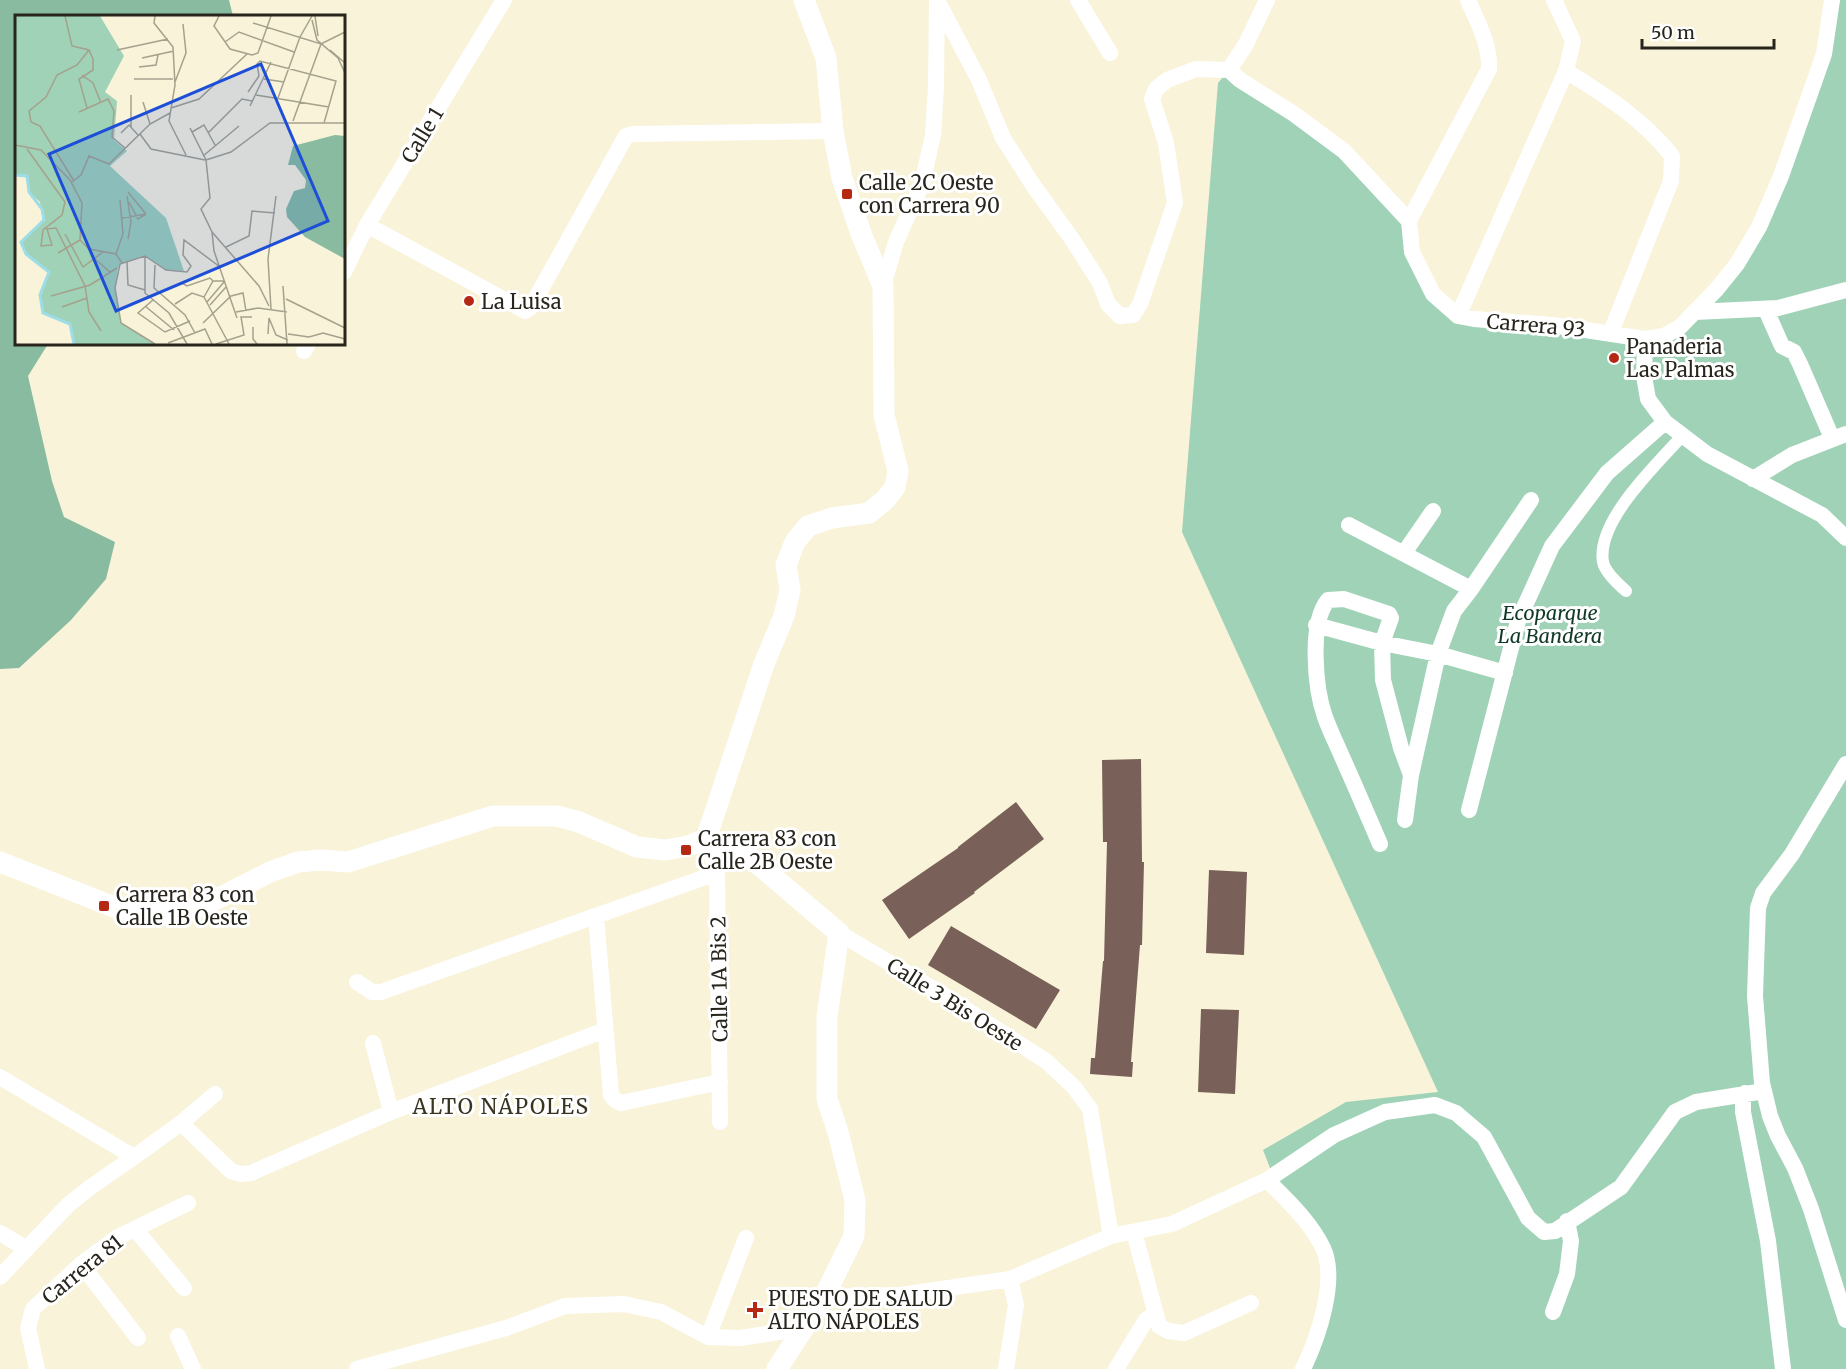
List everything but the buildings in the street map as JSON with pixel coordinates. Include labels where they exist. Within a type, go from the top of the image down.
[{"type":"street","name":"Calle 1","points":[[345,270],[367,225],[504,0]]},
{"type":"street","points":[[804,0],[826,58],[833,131],[842,178],[862,236],[883,286]]},
{"type":"street","points":[[937,0],[979,80],[1004,138],[1033,185],[1095,274],[1108,304],[1120,316],[1133,315],[1140,304],[1175,203],[1166,143],[1152,99],[1156,89],[1167,80],[1196,69],[1229,70],[1240,80],[1294,114],[1344,151],[1409,221],[1489,69],[1487,46],[1468,0]]},
{"type":"street","points":[[0,862],[119,909],[149,914],[195,908],[270,872],[298,862],[321,860],[348,862],[493,816],[557,816],[579,822],[638,847],[665,850],[687,846],[706,839],[764,664],[784,616],[789,590],[786,565],[795,542],[808,526],[832,518],[868,513],[885,500],[895,487],[898,471],[884,415],[883,286],[896,242],[922,184],[933,135],[937,0]]},
{"type":"street","points":[[1078,0],[1110,53]]},
{"type":"street","points":[[1229,70],[1267,0]]},
{"type":"street","points":[[1458,316],[1566,71],[1573,41],[1554,0]]},
{"type":"street","name":"Carrera 93","points":[[1409,221],[1412,252],[1433,294],[1458,316],[1611,332],[1645,339],[1664,336],[1680,327],[1716,290],[1737,264],[1763,217],[1781,176],[1824,54],[1832,0]]},
{"type":"street","points":[[1566,71],[1623,109],[1658,138],[1672,156],[1671,181],[1611,332]]},
{"type":"street","points":[[367,225],[525,311],[531,307],[626,136],[633,134],[833,131]]},
{"type":"street","points":[[1695,312],[1766,310],[1846,290]]},
{"type":"street","points":[[1753,479],[1792,455],[1839,436],[1794,352],[1782,346],[1766,310]]},
{"type":"street","points":[[1645,339],[1644,376],[1648,399],[1665,422],[1707,454],[1822,515],[1846,538]]},
{"type":"street","points":[[1469,810],[1518,621],[1552,546],[1606,473],[1665,422]]},
{"type":"street","points":[[1626,591],[1603,565],[1602,544],[1611,523],[1630,493],[1683,435]]},
{"type":"street","points":[[1405,819],[1438,654],[1454,611],[1531,500]]},
{"type":"street","points":[[1404,553],[1433,511]]},
{"type":"street","points":[[1349,525],[1471,589]]},
{"type":"street","points":[[1380,844],[1324,715],[1318,684],[1316,626],[1322,607],[1328,600],[1344,599],[1389,614],[1391,618],[1383,643],[1383,680],[1401,748],[1412,775]]},
{"type":"street","points":[[1316,626],[1438,654],[1505,673]]},
{"type":"street","points":[[1846,764],[1792,854],[1763,892],[1758,908],[1755,996],[1764,1091],[1774,1126],[1795,1168],[1811,1209],[1846,1320]]},
{"type":"street","name":"Calle 1A Bis 2","points":[[706,839],[717,873],[720,1122]]},
{"type":"street","name":"Calle 3 Bis Oeste","points":[[706,839],[746,854],[839,933],[942,994],[1046,1061],[1074,1088],[1090,1109],[1111,1236]]},
{"type":"street","points":[[357,982],[372,992],[381,992],[717,873]]},
{"type":"street","points":[[596,916],[611,1095],[621,1103],[720,1082]]},
{"type":"street","points":[[777,1369],[824,1297],[855,1236],[855,1200],[827,1099],[827,1017],[839,933]]},
{"type":"street","points":[[181,1123],[231,1171],[240,1174],[251,1173],[391,1112],[605,1030]]},
{"type":"street","points":[[373,1043],[391,1112]]},
{"type":"street","points":[[0,1077],[134,1157]]},
{"type":"street","points":[[824,1297],[901,1295],[1010,1279],[1111,1236],[1172,1224],[1267,1180],[1334,1134],[1385,1112],[1435,1106],[1456,1113],[1484,1137],[1528,1218],[1544,1232],[1555,1231],[1621,1187],[1676,1112],[1696,1102],[1764,1091]]},
{"type":"street","points":[[1746,1093],[1743,1112],[1768,1241],[1783,1369]]},
{"type":"street","points":[[0,1277],[68,1205],[181,1123],[215,1094]]},
{"type":"street","points":[[1267,1180],[1300,1213],[1323,1249],[1328,1272],[1326,1302],[1312,1351],[1304,1369]]},
{"type":"street","name":"Carrera 81","points":[[37,1369],[28,1328],[33,1309],[81,1264],[118,1237],[188,1203]]},
{"type":"street","points":[[1553,1312],[1567,1274],[1571,1241],[1567,1221]]},
{"type":"street","points":[[135,1228],[184,1288]]},
{"type":"street","points":[[1134,1232],[1159,1326],[1168,1331],[1184,1333],[1251,1303]]},
{"type":"street","points":[[0,1233],[27,1249]]},
{"type":"street","points":[[708,1337],[746,1238]]},
{"type":"street","points":[[81,1264],[138,1338]]},
{"type":"street","points":[[1006,1369],[1016,1305],[1010,1279]]},
{"type":"street","points":[[357,1369],[506,1328],[565,1306],[624,1304],[661,1312],[708,1337],[740,1338],[805,1328]]},
{"type":"street","points":[[1116,1369],[1146,1320],[1155,1313]]},
{"type":"street","points":[[178,1336],[193,1369]]},
{"type":"green space","points":[[0,0],[229,0],[233,15],[15,15],[15,345],[47,345],[28,376],[52,481],[64,517],[115,542],[106,579],[71,620],[19,668],[0,669]]},
{"type":"green space","name":"Ecoparque La Bandera","points":[[1832,0],[1846,0],[1846,1369],[1297,1369],[1326,1308],[1324,1268],[1307,1219],[1279,1191],[1263,1150],[1346,1102],[1438,1092],[1182,532],[1218,83],[1229,70],[1294,114],[1409,221],[1412,252],[1458,315],[1664,336],[1716,290],[1781,176]]},
{"type":"place","name":"Calle 2C Oeste con Carrera 90","points":[[847,194]]},
{"type":"place","name":"La Luisa","points":[[469,301]]},
{"type":"place","name":"Panaderia Las Palmas","points":[[1614,358]]},
{"type":"place","name":"Carrera 83 con Calle 2B Oeste","points":[[686,850]]},
{"type":"place","name":"Carrera 83 con Calle 1B Oeste","points":[[104,906]]},
{"type":"place","name":"PUESTO DE SALUD ALTO NÁPOLES","points":[[755,1310]]},
{"type":"district","name":"ALTO NÁPOLES","points":[[501,1106]]}]
